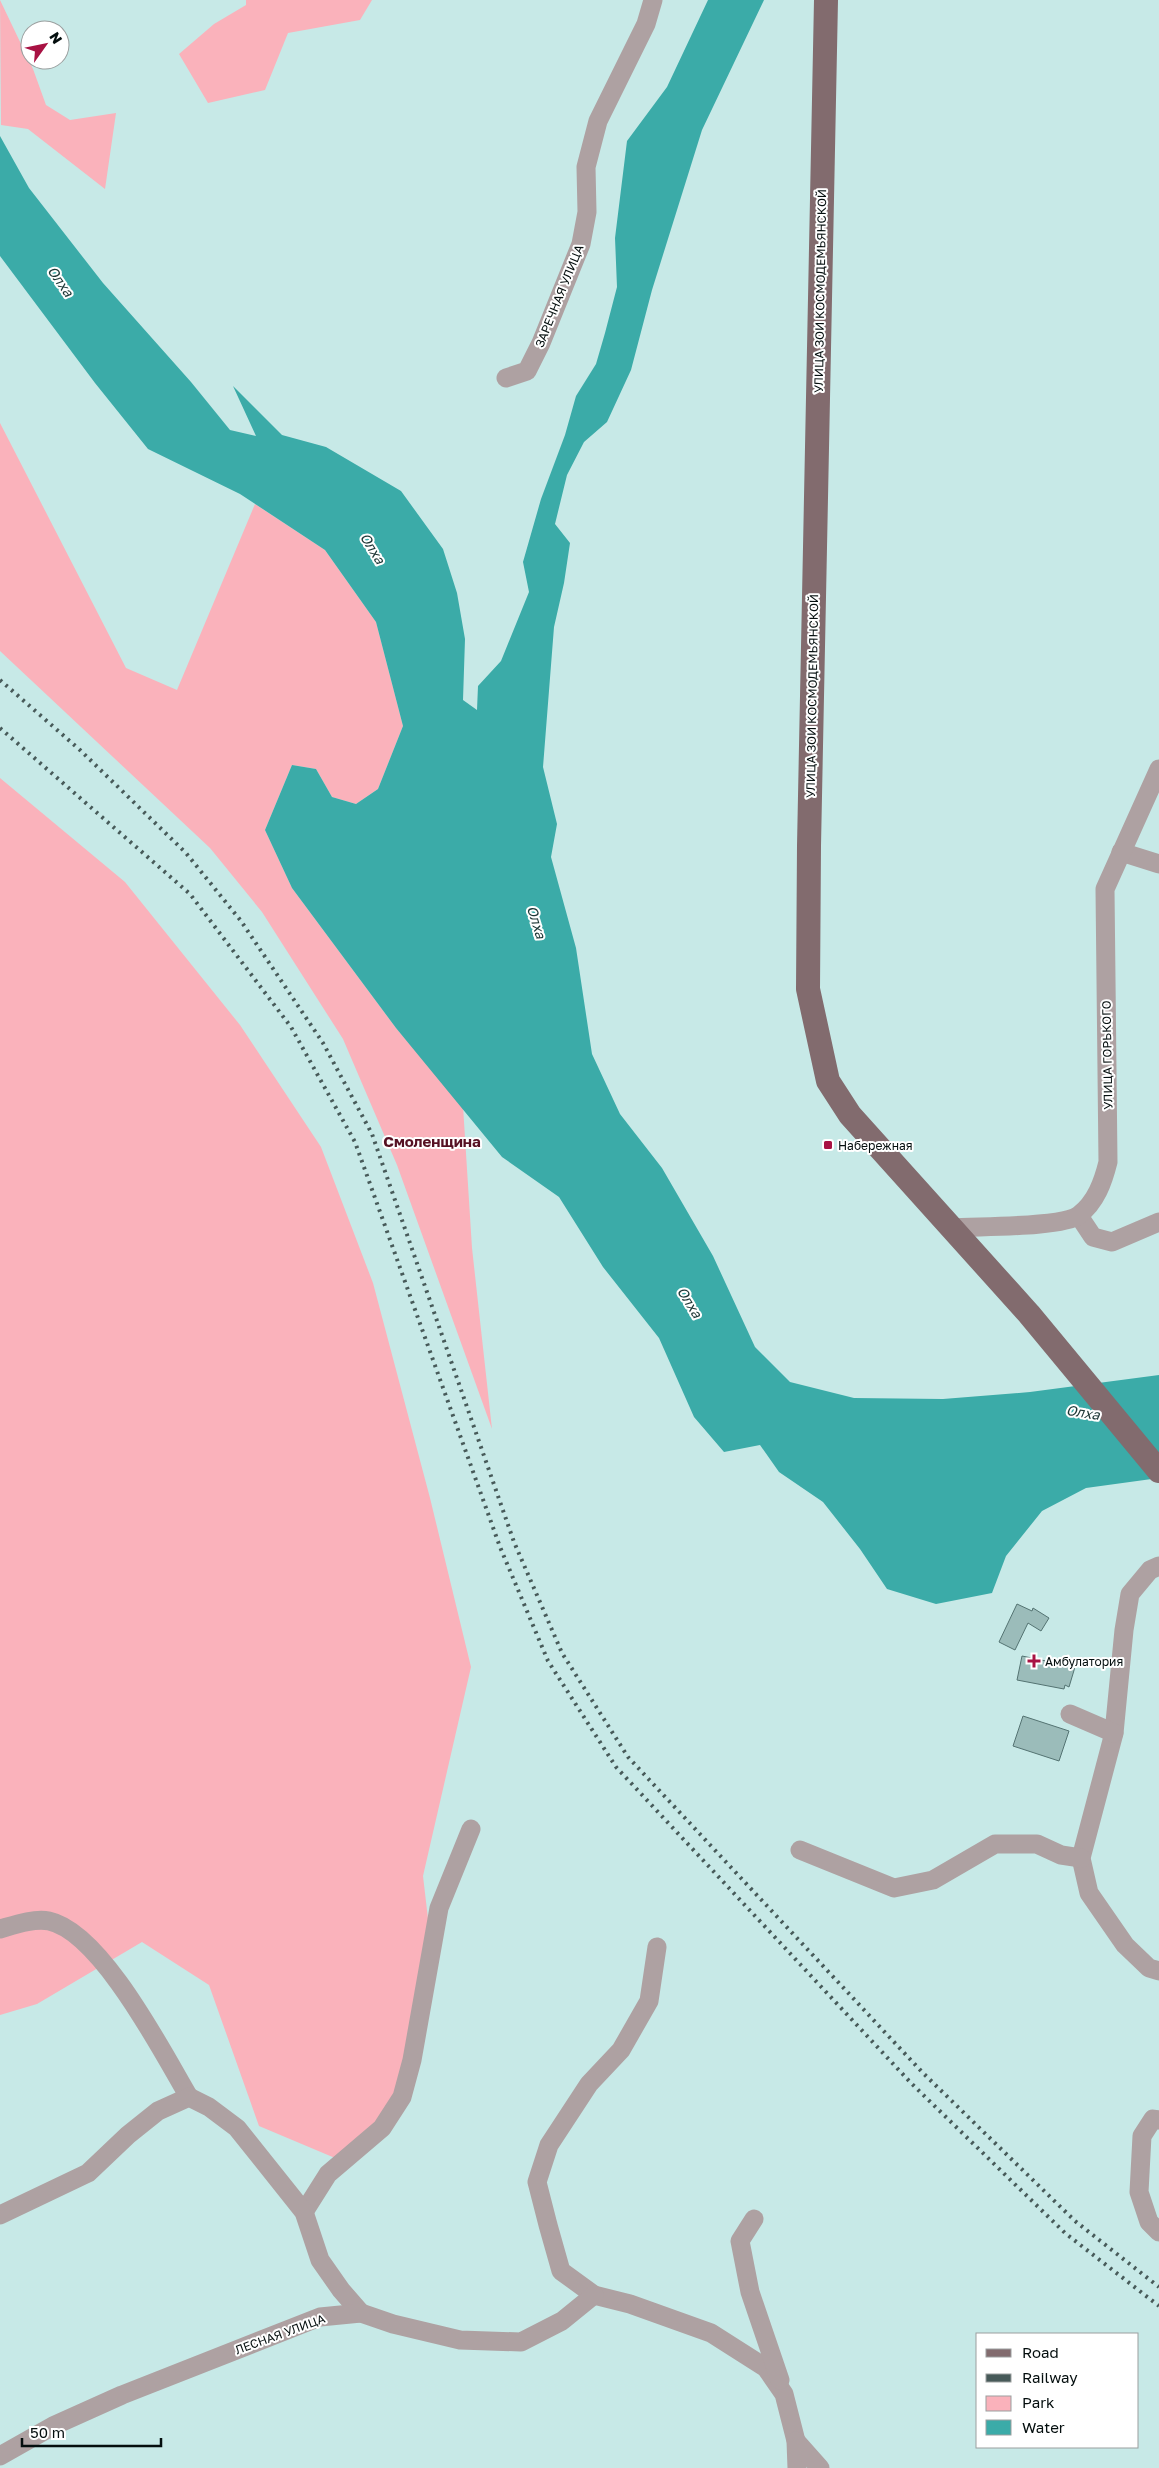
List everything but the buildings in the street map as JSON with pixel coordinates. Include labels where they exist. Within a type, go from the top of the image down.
[{"type":"main road","name":"УЛИЦА ЗОИ КОСМОДЕМЬЯНСКОЙ","points":[[826,0],[809,846],[808,989],[828,1081],[850,1115],[1029,1314],[1159,1471]]},
{"type":"street","name":"ЗАРЕЧНАЯ УЛИЦА","points":[[506,378],[527,371],[541,343],[581,244],[587,212],[586,167],[598,121],[646,24],[653,0]]},
{"type":"street","name":"УЛИЦА ГОРЬКОГО","points":[[1079,1216],[1102,1188],[1108,1162],[1105,888],[1159,768]]},
{"type":"street","points":[[1121,852],[1159,864]]},
{"type":"street","points":[[952,1228],[1061,1222],[1079,1216],[1094,1237],[1112,1242],[1159,1222]]},
{"type":"street","points":[[1159,1566],[1150,1570],[1130,1594],[1124,1630],[1114,1733],[1081,1858],[1089,1893],[1125,1945],[1149,1968],[1159,1970]]},
{"type":"street","points":[[1070,1714],[1114,1733]]},
{"type":"street","points":[[304,2212],[328,2174],[382,2128],[402,2097],[412,2060],[439,1908],[471,1829]]},
{"type":"street","points":[[800,1850],[894,1888],[933,1880],[995,1844],[1037,1844],[1061,1855],[1081,1858]]},
{"type":"street","points":[[0,1929],[20,1923],[48,1921],[74,1933],[106,1965],[164,2054],[189,2098],[208,2107],[237,2128],[304,2212],[320,2260],[341,2290],[361,2313]]},
{"type":"street","points":[[658,1947],[650,2001],[621,2050],[589,2084],[549,2145],[537,2182],[561,2271],[594,2296],[630,2304],[711,2333],[766,2368],[784,2394]]},
{"type":"street","points":[[0,2215],[88,2173],[128,2135],[158,2111],[189,2098]]},
{"type":"street","points":[[1159,2120],[1153,2119],[1142,2136],[1139,2192],[1149,2222],[1159,2232]]},
{"type":"street","points":[[754,2219],[740,2241],[750,2292],[784,2394],[796,2441],[797,2468]]},
{"type":"street","name":"ЛЕСНАЯ УЛИЦА","points":[[0,2456],[53,2426],[232,2351],[320,2317],[361,2313],[393,2324],[460,2340],[521,2342],[562,2321],[594,2296]]},
{"type":"street","points":[[796,2441],[820,2468]]},
{"type":"green space","points":[[0,0],[20,42],[20,70],[33,70],[46,105],[70,120],[116,113],[105,189],[28,129],[1,125]]},
{"type":"green space","points":[[246,0],[372,0],[360,20],[288,33],[265,90],[208,103],[179,54],[214,24],[246,5]]},
{"type":"green space","points":[[0,423],[126,668],[177,690],[255,504],[325,550],[376,622],[403,726],[378,789],[356,804],[332,797],[316,769],[292,765],[265,830],[292,888],[396,1028],[463,1106],[472,1248],[492,1429],[397,1165],[343,1039],[262,912],[210,848],[0,651]]},
{"type":"green space","points":[[0,778],[125,882],[240,1025],[321,1147],[373,1283],[430,1498],[471,1667],[423,1876],[434,1970],[391,2119],[335,2158],[259,2126],[209,1985],[142,1942],[37,2004],[0,2015]]},
{"type":"water","name":"Олха","points":[[708,0],[764,0],[702,130],[652,290],[631,370],[607,422],[584,442],[567,475],[555,524],[570,543],[564,583],[554,627],[543,767],[557,824],[551,857],[576,948],[592,1054],[620,1114],[662,1168],[713,1256],[755,1347],[790,1382],[854,1398],[943,1399],[1030,1392],[1159,1375],[1159,1478],[1086,1488],[1042,1511],[1006,1556],[992,1593],[936,1604],[887,1589],[860,1549],[823,1502],[779,1472],[760,1445],[724,1452],[694,1417],[659,1338],[603,1267],[559,1197],[502,1157],[396,1028],[292,888],[265,830],[292,765],[316,769],[332,797],[356,804],[378,789],[403,726],[376,622],[325,550],[240,494],[148,449],[95,383],[0,256],[0,136],[29,188],[103,283],[191,382],[230,430],[256,436],[233,386],[282,435],[326,447],[401,491],[443,549],[457,593],[465,639],[463,700],[477,710],[478,686],[501,661],[529,592],[523,562],[541,499],[565,435],[576,396],[596,364],[605,333],[617,287],[615,238],[627,141],[667,87]]},
{"type":"railway","points":[[0,680],[80,750],[186,853],[241,921],[323,1043],[372,1134],[514,1542],[562,1653],[628,1757],[922,2072],[1075,2221],[1159,2287]]},
{"type":"railway","points":[[0,728],[190,894],[291,1027],[355,1142],[500,1547],[548,1661],[616,1767],[911,2083],[1065,2233],[1159,2306]]},
{"type":"place","name":"Набережная","points":[[828,1145]]},
{"type":"place","name":"Амбулатория","points":[[1034,1661]]},
{"type":"district","name":"Смоленщина","points":[[432,1141]]}]
